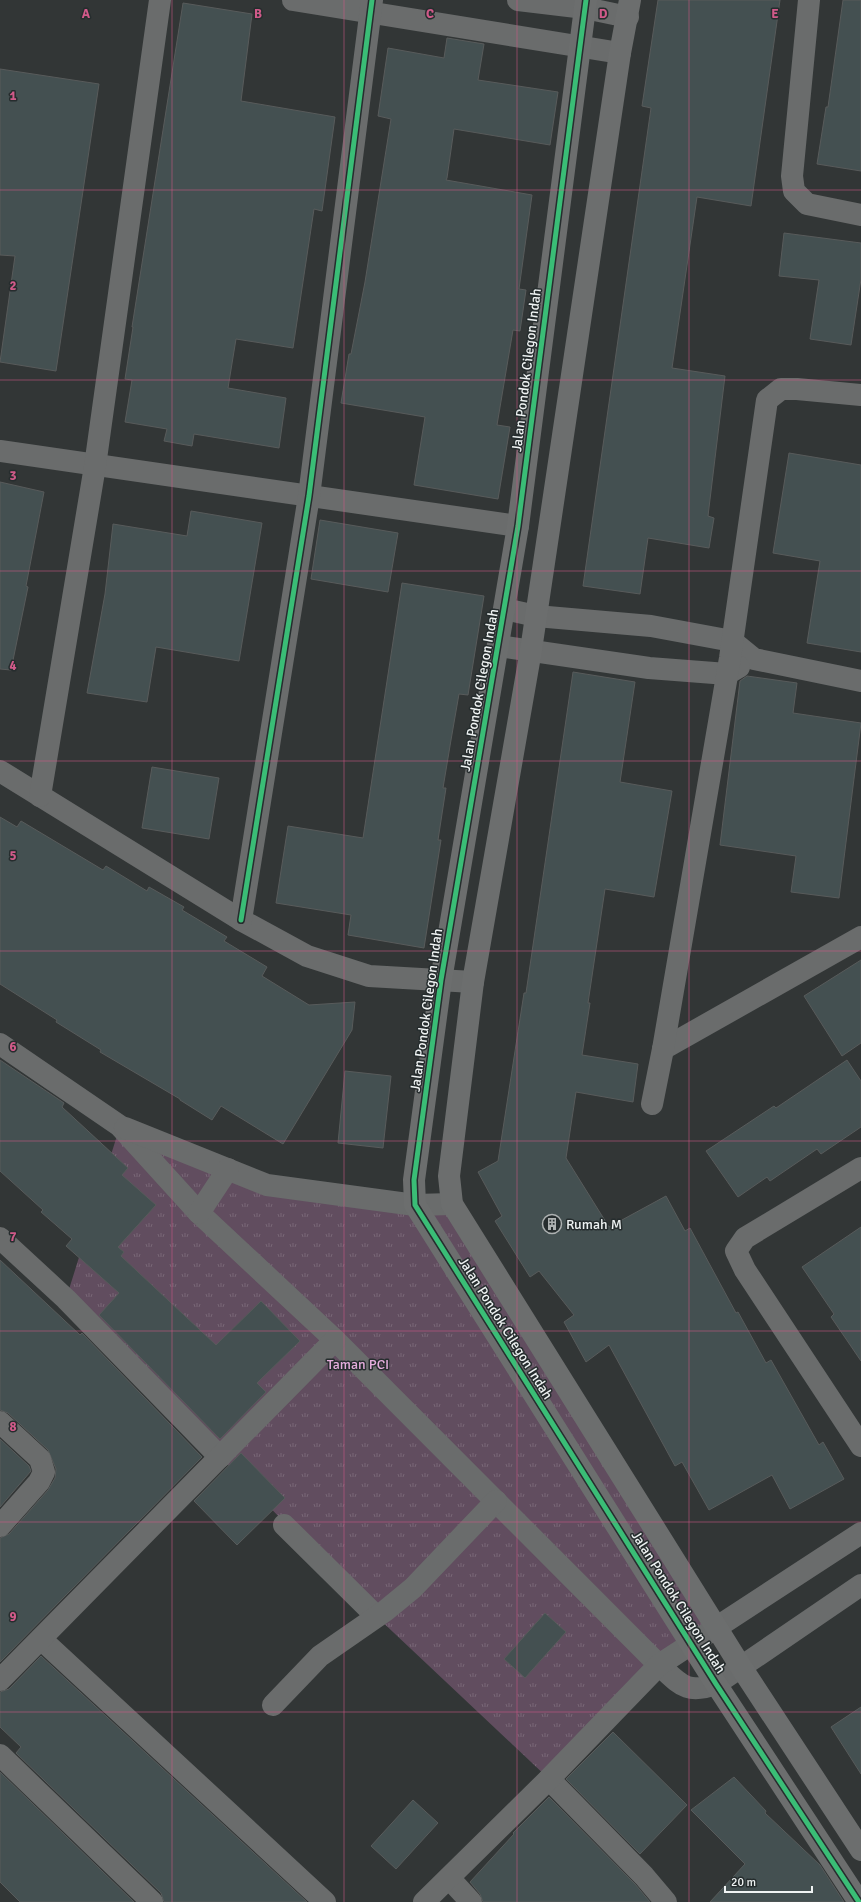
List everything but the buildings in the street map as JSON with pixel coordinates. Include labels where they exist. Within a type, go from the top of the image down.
[{"type":"street","points":[[40,796],[95,466],[160,0]]},
{"type":"street","points":[[293,0],[371,6],[620,52]]},
{"type":"street","points":[[518,0],[629,8]]},
{"type":"street","points":[[809,0],[792,176],[794,191],[806,204],[861,215]]},
{"type":"street","name":"Jalan Pondok Cilegon Indah","points":[[585,4],[518,526],[499,646],[441,980],[414,1180],[415,1205],[716,1684],[859,1902]]},
{"type":"street","points":[[241,920],[309,496],[371,6]]},
{"type":"street","name":"Jalan Pondok Cilegon Indah","points":[[629,8],[620,52],[531,650],[472,982],[449,1176],[452,1204],[741,1667],[861,1850]]},
{"type":"street","points":[[652,1104],[663,1048],[727,674],[767,400],[781,389],[861,395]]},
{"type":"street","points":[[0,451],[95,466],[518,526]]},
{"type":"street","points":[[505,610],[536,616],[651,626],[732,641],[754,659],[861,681]]},
{"type":"street","points":[[499,646],[649,668],[727,674],[754,659]]},
{"type":"street","points":[[0,771],[241,920],[307,956],[370,976],[472,982]]},
{"type":"street","points":[[663,1048],[861,937]]},
{"type":"street","name":"Jalan Pondok Cilegon Indah","points":[[0,1044],[120,1126],[267,1185],[415,1205],[452,1204]]},
{"type":"street","name":"Jalan Pondok Cilegon Indah","points":[[120,1126],[199,1213],[335,1340],[659,1665],[684,1687],[702,1690],[716,1684]]},
{"type":"street","points":[[861,1168],[745,1238],[736,1251],[745,1270],[861,1446]]},
{"type":"street","points":[[199,1213],[228,1169]]},
{"type":"street","points":[[0,1238],[66,1299],[220,1457]]},
{"type":"street","points":[[0,1680],[335,1340]]},
{"type":"street","points":[[0,1422],[40,1459],[44,1472],[39,1482],[0,1526]]},
{"type":"street","points":[[273,1705],[320,1656],[412,1588],[496,1501]]},
{"type":"street","points":[[284,1525],[376,1616]]},
{"type":"street","points":[[424,1902],[549,1779],[659,1665],[690,1642],[716,1627],[861,1533]]},
{"type":"street","points":[[716,1684],[861,1585]]},
{"type":"street","points":[[40,1639],[325,1902]]},
{"type":"street","points":[[0,1755],[152,1902]]},
{"type":"street","points":[[549,1779],[644,1876],[666,1902]]},
{"type":"street","points":[[449,1878],[471,1902]]},
{"type":"green space","name":"Taman PCI","points":[[120,1126],[267,1185],[452,1204],[716,1627],[549,1779],[376,1616],[66,1299]]},
{"type":"cycle path","points":[[241,920],[309,496],[372,0]]},
{"type":"cycle path","points":[[586,0],[518,526],[441,980],[414,1180],[415,1205],[716,1684],[859,1902]]},
{"type":"place","name":"Rumah M","points":[[552,1224]]}]
